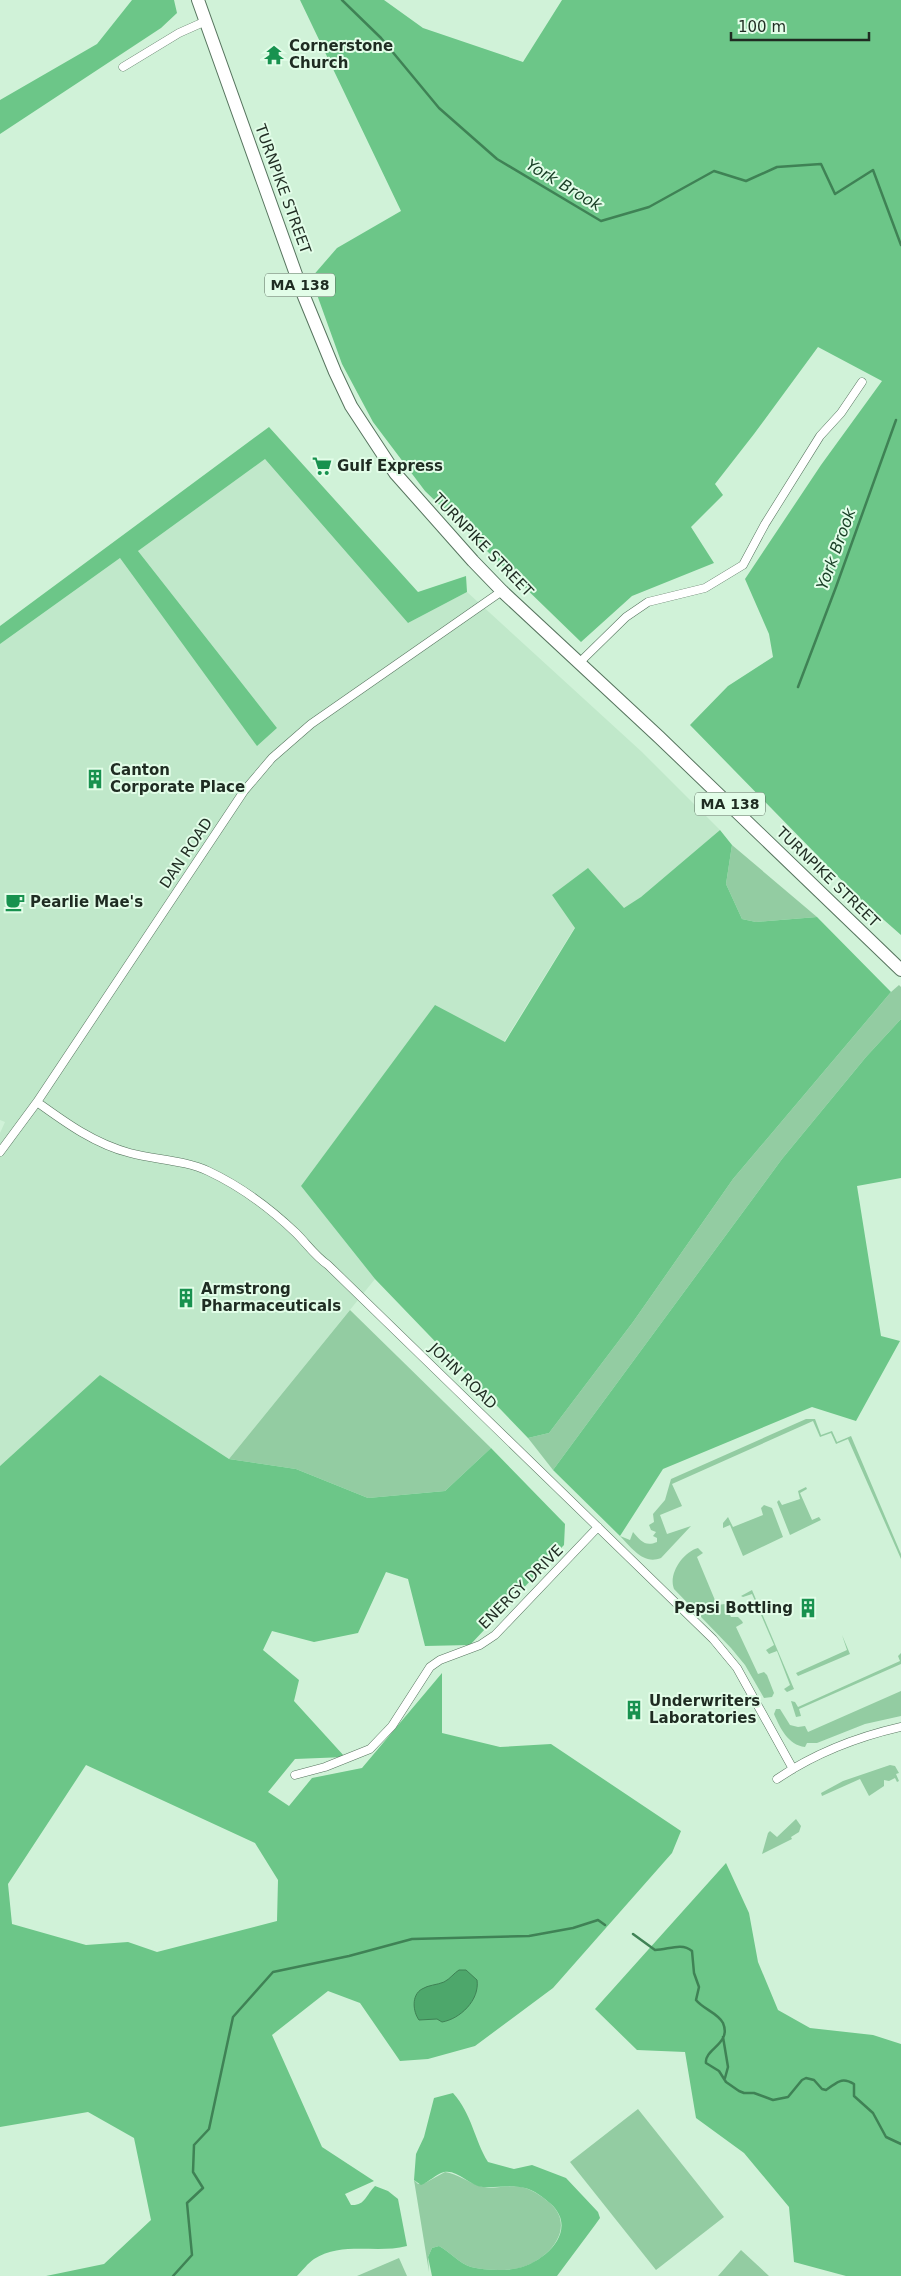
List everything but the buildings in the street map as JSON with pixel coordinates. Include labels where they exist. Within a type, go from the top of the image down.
[{"type":"main road","name":"TURNPIKE STREET","points":[[198,0],[303,294],[351,406],[395,473],[455,542],[502,591],[686,762],[901,970]]},
{"type":"street","points":[[123,67],[187,28],[206,21]]},
{"type":"street","points":[[579,663],[626,617],[648,602],[705,588],[743,565],[765,524],[820,436],[841,413],[862,382]]},
{"type":"street","name":"DAN ROAD","points":[[0,1152],[37,1102],[244,791],[272,758],[310,724],[502,591]]},
{"type":"street","name":"JOHN ROAD","points":[[37,1102],[74,1128],[105,1144],[130,1153],[188,1164],[209,1172],[267,1208],[296,1233],[319,1259],[328,1265],[713,1639],[729,1658],[744,1681],[792,1769]]},
{"type":"street","name":"ENERGY DRIVE","points":[[295,1775],[325,1767],[373,1747],[395,1722],[430,1667],[440,1660],[480,1645],[495,1635],[598,1527]]},
{"type":"street","points":[[777,1779],[792,1769],[841,1746],[901,1727]]},
{"type":"shaded area","points":[[132,0],[174,0],[177,13],[161,28],[0,134],[0,100],[97,44]]},
{"type":"shaded area","points":[[300,0],[384,0],[423,28],[523,62],[562,0],[901,0],[901,935],[859,898],[690,725],[728,686],[773,657],[769,634],[745,579],[821,465],[882,381],[818,347],[715,484],[723,495],[691,527],[714,563],[632,596],[581,642],[425,491],[373,422],[342,364],[311,278],[337,248],[401,211]]},
{"type":"shaded area","points":[[269,427],[418,592],[466,576],[467,592],[408,623],[265,459],[138,551],[277,728],[257,746],[120,558],[0,644],[0,626]]},
{"type":"shaded area","points":[[265,459],[408,623],[467,592],[642,752],[720,830],[641,897],[624,909],[552,895],[575,927],[504,1042],[435,1006],[301,1186],[375,1279],[229,1459],[100,1375],[0,1466],[0,1133],[5,1122],[0,1120],[0,644],[120,558],[257,745],[277,728],[138,551]]},
{"type":"shaded area","points":[[720,830],[732,845],[726,884],[742,919],[756,922],[817,917],[891,992],[733,1179],[633,1322],[549,1433],[528,1438],[375,1279],[301,1186],[435,1005],[505,1042],[575,928],[552,895],[588,868],[624,908],[641,897]]},
{"type":"shaded area","points":[[732,845],[817,917],[756,922],[742,919],[726,884]]},
{"type":"shaded area","points":[[899,985],[901,987],[901,1019],[866,1057],[782,1159],[553,1470],[528,1438],[549,1433],[633,1322],[733,1179],[891,992]]},
{"type":"shaded area","points":[[901,1019],[901,1178],[857,1186],[881,1336],[900,1341],[856,1421],[812,1407],[663,1469],[620,1536],[553,1470],[782,1159],[866,1057]]},
{"type":"shaded area","points":[[350,1310],[491,1448],[445,1491],[368,1498],[296,1469],[229,1459]]},
{"type":"shaded area","points":[[100,1375],[229,1459],[296,1469],[368,1498],[445,1491],[491,1448],[565,1524],[564,1545],[470,1645],[425,1646],[408,1579],[386,1572],[358,1633],[314,1642],[272,1631],[263,1650],[299,1680],[294,1701],[345,1757],[295,1759],[268,1792],[289,1806],[312,1778],[362,1768],[442,1673],[442,1733],[500,1747],[551,1744],[681,1831],[672,1853],[553,1988],[475,2046],[428,2059],[400,2061],[360,2003],[328,1991],[272,2035],[322,2147],[374,2181],[345,2194],[351,2205],[362,2202],[375,2186],[388,2191],[398,2199],[407,2246],[383,2249],[336,2250],[314,2259],[297,2276],[46,2276],[104,2264],[151,2220],[134,2138],[88,2112],[0,2127],[0,1466]],"holes":[[[86,1765],[255,1843],[278,1880],[277,1921],[157,1952],[128,1942],[86,1945],[12,1924],[8,1884]]]},
{"type":"shaded area","points":[[806,1419],[815,1419],[821,1435],[832,1431],[837,1442],[851,1436],[901,1554],[901,1559],[848,1439],[836,1444],[831,1433],[820,1437],[813,1421],[672,1484],[682,1506],[660,1515],[667,1534],[691,1526],[661,1558],[655,1560],[643,1557],[620,1536],[630,1540],[633,1532],[646,1543],[657,1542],[657,1538],[653,1536],[656,1532],[651,1530],[649,1525],[654,1522],[653,1514],[665,1500],[671,1479]]},
{"type":"shaded area","points":[[806,1487],[807,1489],[800,1493],[812,1520],[819,1517],[821,1520],[790,1535],[777,1502],[779,1500],[782,1505],[800,1499],[798,1491]]},
{"type":"shaded area","points":[[764,1505],[772,1508],[783,1537],[743,1556],[730,1525],[723,1528],[723,1523],[728,1517],[733,1527],[763,1515],[761,1508]]},
{"type":"shaded area","points":[[698,1548],[703,1553],[697,1557],[717,1605],[725,1604],[731,1617],[738,1617],[742,1621],[743,1623],[736,1627],[758,1674],[764,1672],[767,1675],[774,1693],[772,1697],[764,1698],[745,1665],[731,1648],[674,1589],[673,1577],[678,1564],[692,1550]]},
{"type":"shaded area","points":[[752,1590],[794,1689],[787,1692],[784,1689],[790,1685],[777,1651],[769,1654],[766,1650],[774,1645],[752,1594],[741,1596]]},
{"type":"shaded area","points":[[842,1635],[850,1654],[798,1676],[796,1673],[847,1650]]},
{"type":"shaded area","points":[[901,1653],[901,1664],[799,1709],[801,1716],[796,1717],[791,1701],[795,1702],[798,1707],[900,1661],[898,1656]]},
{"type":"shaded area","points":[[901,1691],[901,1716],[865,1724],[817,1743],[807,1743],[805,1747],[794,1743],[785,1735],[774,1714],[776,1709],[780,1709],[790,1725],[805,1726],[808,1732]]},
{"type":"shaded area","points":[[890,1765],[895,1766],[899,1773],[896,1774],[899,1781],[897,1782],[895,1778],[889,1781],[884,1780],[884,1786],[869,1796],[860,1779],[822,1796],[821,1793],[843,1781]]},
{"type":"shaded area","points":[[796,1819],[801,1826],[799,1832],[791,1837],[792,1839],[762,1854],[768,1833],[770,1831],[777,1837]]},
{"type":"shaded area","points":[[726,1863],[749,1913],[758,1962],[778,2010],[810,2028],[873,2035],[901,2044],[901,2276],[846,2276],[794,2262],[789,2207],[744,2153],[696,2118],[685,2052],[637,2050],[595,2009]]},
{"type":"shaded area","points":[[459,1970],[466,1970],[477,1980],[477,1987],[472,2001],[462,2013],[449,2020],[442,2022],[437,2019],[419,2020],[415,2013],[414,2004],[418,1992],[444,1982]]},
{"type":"shaded area","points":[[453,2093],[465,2109],[488,2162],[514,2169],[532,2165],[566,2178],[598,2212],[600,2218],[557,2276],[432,2276],[428,2257],[432,2248],[439,2246],[462,2263],[471,2267],[492,2270],[513,2269],[536,2261],[546,2254],[560,2235],[562,2225],[559,2214],[551,2204],[539,2194],[528,2189],[514,2186],[478,2186],[459,2175],[449,2172],[441,2173],[421,2185],[414,2180],[416,2154],[424,2137],[434,2098]]},
{"type":"shaded area","points":[[638,2109],[724,2217],[656,2270],[570,2162]]},
{"type":"shaded area","points":[[445,2172],[485,2187],[514,2186],[529,2189],[539,2195],[551,2204],[559,2214],[561,2225],[559,2236],[553,2246],[535,2261],[524,2266],[497,2270],[471,2267],[439,2246],[432,2248],[428,2257],[429,2272],[414,2180],[418,2184],[425,2183]]},
{"type":"shaded area","points":[[741,2250],[769,2276],[718,2276]]},
{"type":"shaded area","points":[[399,2258],[407,2276],[357,2276]]},
{"type":"waterway","name":"York Brook","points":[[342,0],[381,38],[439,108],[497,159],[601,221],[649,207],[714,171],[746,181],[777,167],[821,164],[835,194],[873,170],[901,245]]},
{"type":"waterway","name":"York Brook","points":[[798,687],[896,420]]},
{"type":"waterway","points":[[173,2276],[192,2255],[187,2203],[203,2188],[193,2172],[194,2145],[209,2129],[233,2017],[273,1972],[349,1956],[412,1939],[529,1936],[573,1928],[598,1920],[605,1925]]},
{"type":"waterway","points":[[633,1934],[655,1950],[683,1947],[692,1951],[694,1973],[699,1987],[696,2000],[721,2020],[725,2030],[724,2036],[709,2054],[706,2063],[719,2071],[726,2082],[744,2093],[754,2093],[773,2100],[788,2097],[802,2080],[806,2078],[814,2080],[822,2089],[826,2090],[839,2081],[850,2082],[854,2084],[854,2096],[873,2113],[886,2137],[901,2144]]},
{"type":"waterway","points":[[723,2037],[728,2067],[725,2078]]},
{"type":"place","name":"Cornerstone Church","points":[[274,55]]},
{"type":"place","name":"Gulf Express","points":[[322,466]]},
{"type":"place","name":"Canton Corporate Place","points":[[95,779]]},
{"type":"place","name":"Pearlie Mae's","points":[[15,902]]},
{"type":"place","name":"Armstrong Pharmaceuticals","points":[[186,1298]]},
{"type":"place","name":"Pepsi Bottling","points":[[808,1608]]},
{"type":"place","name":"Underwriters Laboratories","points":[[634,1710]]}]
